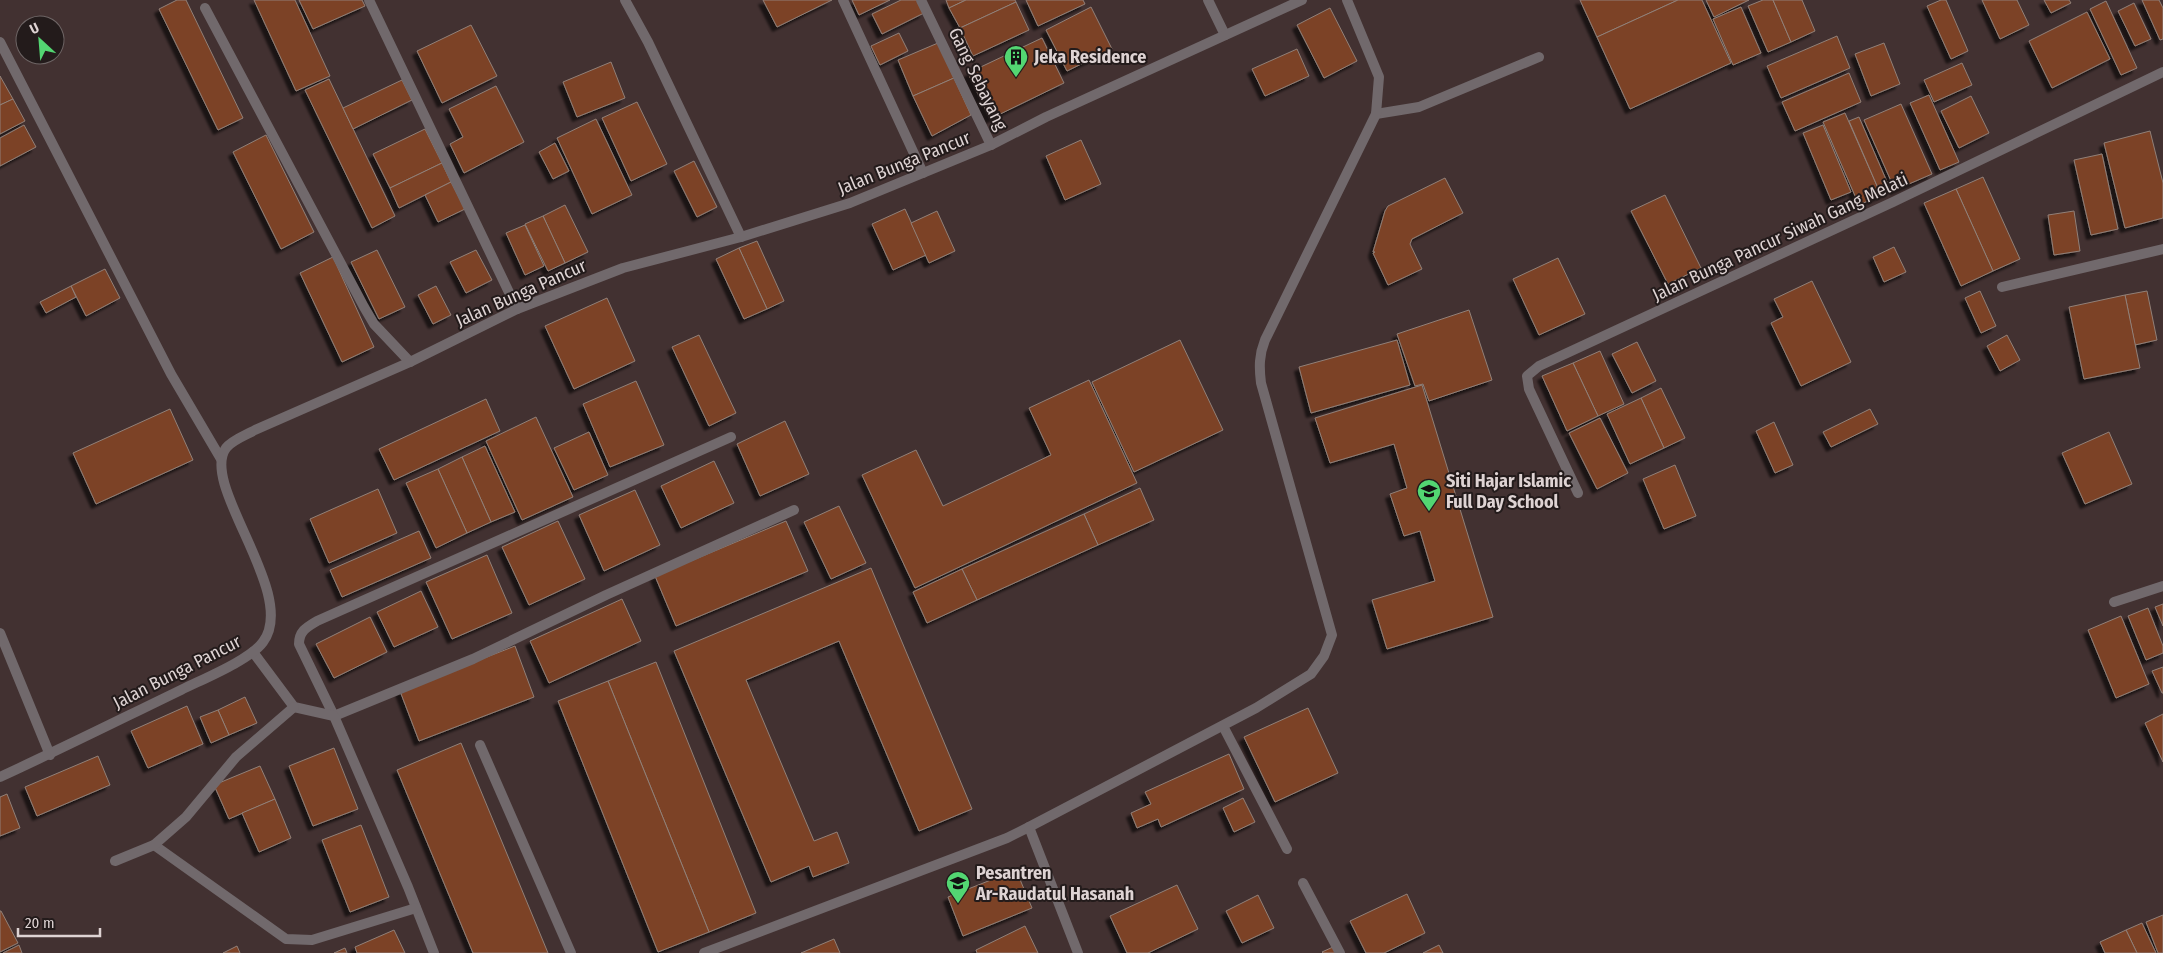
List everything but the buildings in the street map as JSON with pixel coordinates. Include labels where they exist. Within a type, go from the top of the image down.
[{"type":"street","points":[[369,0],[518,309]]},
{"type":"street","points":[[625,0],[648,42],[741,237]]},
{"type":"street","points":[[843,0],[923,173]]},
{"type":"street","name":"Gang Sebayang","points":[[922,0],[991,145]]},
{"type":"street","points":[[1208,0],[1224,36]]},
{"type":"street","name":"Jalan Bunga Pancur","points":[[0,777],[50,755],[253,652],[264,641],[270,624],[269,597],[261,572],[227,493],[221,472],[221,459],[226,448],[234,442],[255,430],[410,362],[518,309],[623,268],[741,237],[850,204],[991,145],[1046,117],[1302,0]]},
{"type":"street","points":[[704,953],[1007,838],[1256,708],[1311,674],[1324,656],[1332,635],[1260,383],[1260,353],[1376,114],[1379,77],[1347,0]]},
{"type":"street","points":[[205,8],[364,307],[374,324],[410,362]]},
{"type":"street","points":[[0,42],[170,374],[221,459]]},
{"type":"street","points":[[1376,114],[1420,107],[1539,57]]},
{"type":"street","name":"Jalan Bunga Pancur Siwah Gang Melati","points":[[1578,493],[1529,389],[1527,376],[1539,366],[1893,202],[2163,72]]},
{"type":"street","points":[[2002,287],[2163,249]]},
{"type":"street","points":[[434,953],[334,716],[299,644],[299,636],[316,621],[732,437]]},
{"type":"street","points":[[253,652],[294,707],[334,716],[473,659],[606,595],[794,510]]},
{"type":"street","points":[[2114,602],[2163,586]]},
{"type":"street","points":[[0,633],[50,755]]},
{"type":"street","points":[[115,860],[154,844],[186,817],[236,757],[294,707]]},
{"type":"street","points":[[1223,726],[1287,850]]},
{"type":"street","points":[[480,745],[571,953]]},
{"type":"street","points":[[1029,827],[1078,953]]},
{"type":"street","points":[[154,844],[286,939],[312,940],[416,908]]},
{"type":"street","points":[[1303,884],[1340,953]]},
{"type":"place","name":"Jeka Residence","points":[[1016,78]]},
{"type":"place","name":"Siti Hajar Islamic Full Day School","points":[[1429,512]]},
{"type":"place","name":"Pesantren Ar-Raudatul Hasanah","points":[[958,904]]}]
